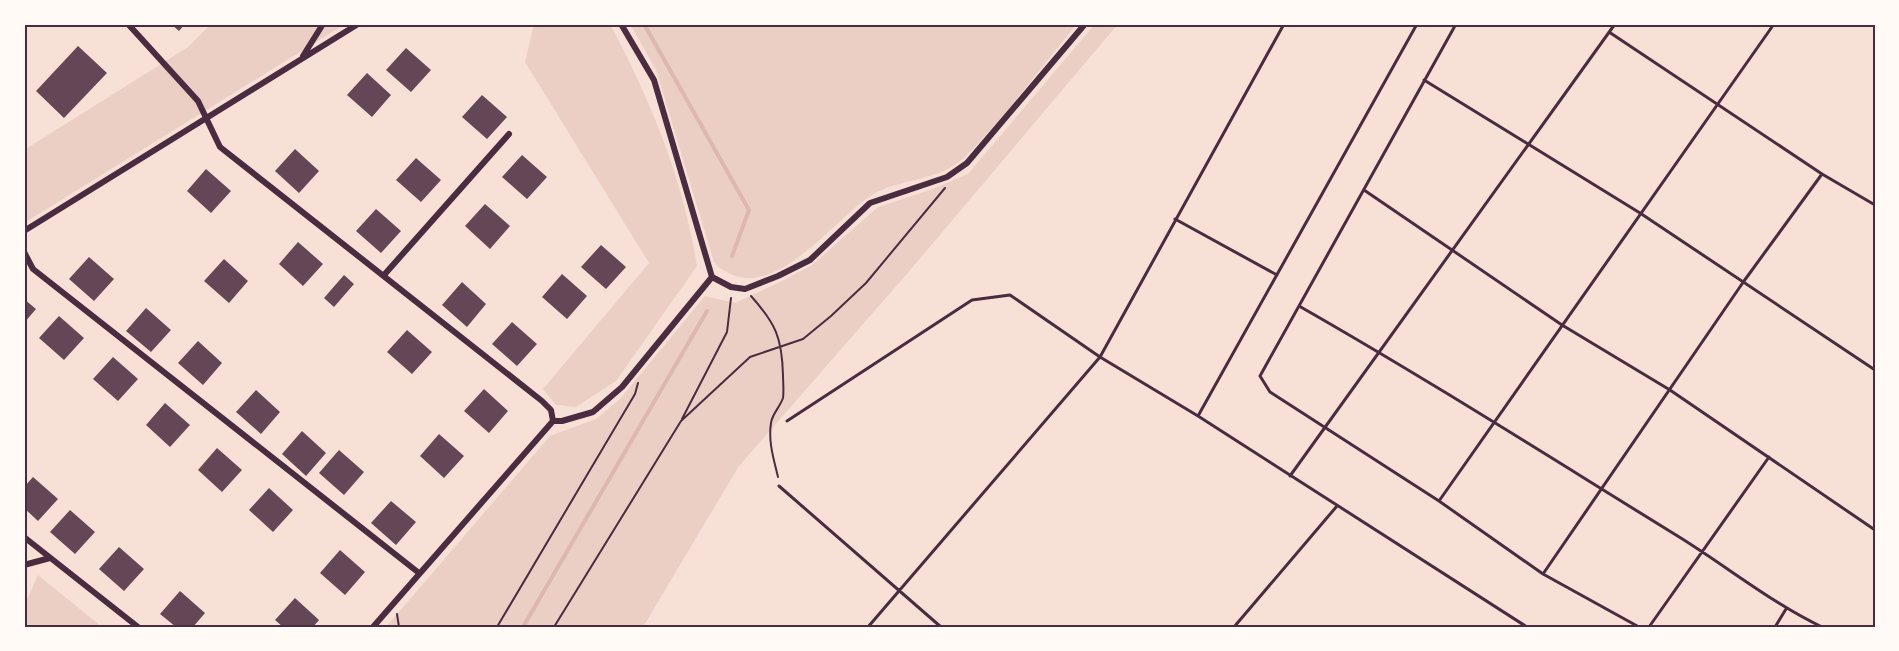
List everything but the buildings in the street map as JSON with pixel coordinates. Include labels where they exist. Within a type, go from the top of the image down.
[{"type":"street","points":[[128,24],[198,101],[220,147],[543,401],[551,410],[553,421]]},
{"type":"street","points":[[301,59],[323,24]]},
{"type":"street","points":[[24,231],[358,24]]},
{"type":"street","points":[[621,24],[654,80],[712,277],[731,287],[744,289],[810,260],[870,204],[946,177],[967,163],[1085,24]]},
{"type":"street","points":[[384,274],[509,134]]},
{"type":"street","points":[[24,252],[33,269],[419,573]]},
{"type":"street","points":[[373,627],[553,421],[562,421],[592,412],[622,387],[712,277]]},
{"type":"street","points":[[24,537],[138,627]]},
{"type":"street","points":[[24,565],[50,558]]},
{"type":"lane","points":[[867,627],[1100,357],[1284,24]]},
{"type":"lane","points":[[1198,416],[1417,24]]},
{"type":"lane","points":[[1456,24],[1260,376],[1270,392],[1439,501],[1543,574],[1639,627]]},
{"type":"lane","points":[[1290,476],[1615,24]]},
{"type":"lane","points":[[1439,501],[1774,24]]},
{"type":"lane","points":[[1609,32],[1822,174],[1875,205]]},
{"type":"lane","points":[[1424,80],[1640,213],[1875,370]]},
{"type":"lane","points":[[1543,574],[1744,281],[1822,174]]},
{"type":"lane","points":[[1364,189],[1562,326],[1670,390],[1875,530]]},
{"type":"lane","points":[[1175,219],[1277,275]]},
{"type":"lane","points":[[787,421],[972,300],[1010,295],[1100,357],[1198,416],[1527,627]]},
{"type":"lane","points":[[1299,306],[1379,352],[1702,551],[1786,609],[1822,627]]},
{"type":"lane","points":[[1649,627],[1769,457]]},
{"type":"lane","points":[[779,486],[898,592],[941,627]]},
{"type":"lane","points":[[1234,627],[1337,506]]},
{"type":"lane","points":[[1775,627],[1786,609]]},
{"type":"path","points":[[681,422],[750,357],[803,339],[866,283],[952,180]]},
{"type":"path","points":[[554,627],[681,422],[727,333],[731,287]]},
{"type":"path","points":[[744,289],[765,311],[783,345],[783,398],[771,421],[772,451],[776,457],[779,486]]},
{"type":"path","points":[[497,627],[635,394],[641,375]]},
{"type":"shaded area","points":[[211,24],[345,24],[24,223],[24,150],[188,47]]},
{"type":"shaded area","points":[[534,24],[610,24],[639,82],[664,141],[683,202],[697,266],[616,381],[576,407],[556,405],[543,389],[649,263],[525,62]]},
{"type":"shaded area","points":[[630,24],[1077,24],[994,125],[955,165],[944,171],[872,195],[786,266],[766,275],[747,278],[728,273],[714,262],[656,70]]},
{"type":"shaded area","points":[[1095,24],[1118,24],[912,268],[739,466],[643,627],[386,627],[550,436],[596,419],[620,399],[705,296],[735,303],[812,265],[878,207],[930,190],[968,174]]},
{"type":"shaded area","points":[[38,575],[102,627],[24,627],[24,606]]},
{"type":"waterway","points":[[644,24],[749,210],[732,256]]},
{"type":"waterway","points":[[523,627],[707,311]]}]
